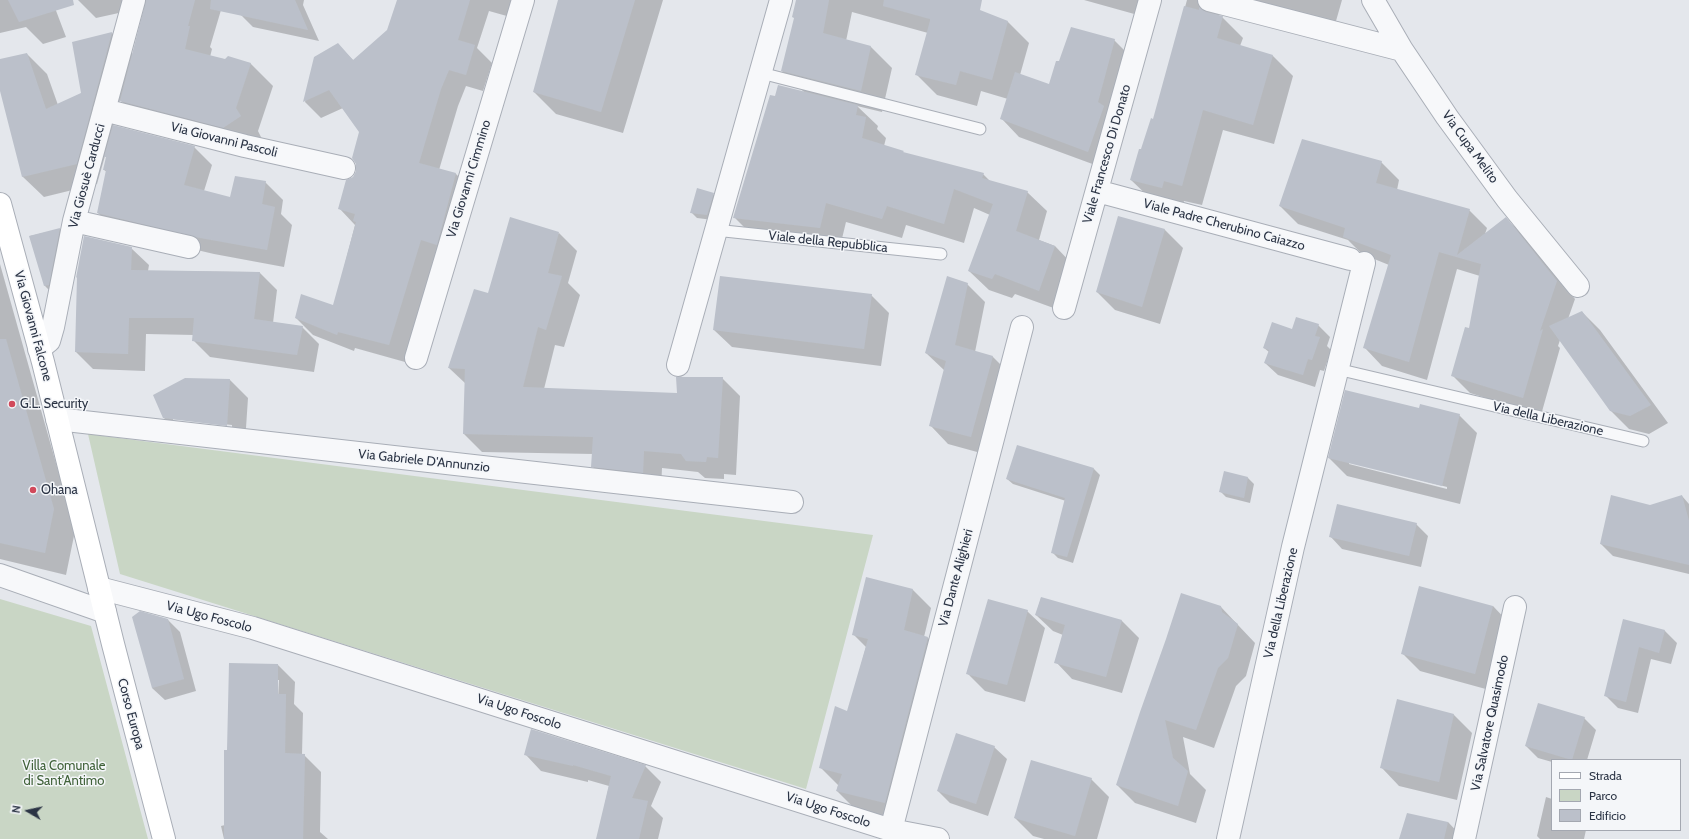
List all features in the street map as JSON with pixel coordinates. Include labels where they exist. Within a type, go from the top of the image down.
[{"type":"main road","name":"Via Giovanni Falcone","points":[[0,204],[39,349],[99,588]]},
{"type":"main road","name":"Corso Europa","points":[[99,588],[164,839]]},
{"type":"street","name":"Via Giosuè Carducci","points":[[39,349],[46,345],[49,341],[53,327],[74,221],[134,0]]},
{"type":"street","name":"Via Giovanni Cimmino","points":[[416,358],[523,0]]},
{"type":"street","points":[[678,365],[781,0]]},
{"type":"street","name":"Viale Francesco Di Donato","points":[[1064,308],[1150,0]]},
{"type":"street","points":[[1209,0],[1402,50]]},
{"type":"street","name":"Via Cupa Melito","points":[[1373,0],[1402,50],[1447,117],[1507,199],[1578,286]]},
{"type":"street","name":"Via Giovanni Pascoli","points":[[104,110],[245,146],[344,168]]},
{"type":"street","name":"Viale Padre Cherubino Caiazzo","points":[[1097,191],[1357,261]]},
{"type":"street","points":[[74,221],[189,247]]},
{"type":"street","name":"Via della Liberazione","points":[[1228,839],[1293,547],[1337,369],[1357,261]]},
{"type":"street","name":"Via Dante Alighieri","points":[[891,830],[1022,327]]},
{"type":"street","name":"Via Gabriele D'Annunzio","points":[[57,419],[792,502]]},
{"type":"street","points":[[0,575],[105,612]]},
{"type":"street","name":"Via Ugo Foscolo","points":[[99,588],[253,628],[891,830],[938,839]]},
{"type":"street","name":"Via Salvatore Quasimodo","points":[[1464,839],[1515,607]]},
{"type":"lane","points":[[761,73],[980,129]]},
{"type":"lane","name":"Viale della Repubblica","points":[[715,230],[941,254]]},
{"type":"lane","name":"Via della Liberazione","points":[[1337,369],[1643,441]]},
{"type":"green space","points":[[88,434],[873,535],[806,789],[120,574]]},
{"type":"green space","name":"Villa Comunale di Sant'Antimo","points":[[0,599],[91,626],[148,839],[0,839]]},
{"type":"building","points":[[8,0],[73,0],[74,5],[19,22]]},
{"type":"building","points":[[146,0],[195,0],[188,26],[190,26],[185,49],[225,59],[228,56],[251,63],[236,108],[241,116],[223,128],[120,101]]},
{"type":"building","points":[[211,0],[295,0],[308,30],[210,9]]},
{"type":"building","points":[[397,0],[470,0],[458,40],[475,45],[466,75],[449,70],[441,89],[419,163],[456,173],[437,245],[421,240],[389,345],[338,332],[337,335],[295,318],[301,294],[333,305],[356,222],[353,221],[355,214],[338,209],[346,180],[353,177],[356,171],[356,164],[352,158],[359,132],[329,90],[303,102],[314,57],[338,43],[353,60],[387,30]]},
{"type":"building","points":[[558,0],[635,0],[601,112],[533,92]]},
{"type":"building","points":[[796,0],[829,0],[823,33],[871,46],[861,91],[781,71],[794,18],[792,17]]},
{"type":"building","points":[[884,0],[982,0],[980,10],[1008,21],[992,80],[960,71],[956,85],[915,75],[930,19],[883,6]]},
{"type":"building","points":[[1184,6],[1199,10],[1199,7],[1206,12],[1223,16],[1217,38],[1273,55],[1253,125],[1203,110],[1182,186],[1164,181],[1162,188],[1130,180],[1139,149],[1141,149],[1151,118],[1153,119]]},
{"type":"building","points":[[1071,27],[1115,39],[1098,102],[1104,106],[1088,152],[1000,119],[1015,72],[1049,84],[1056,61],[1059,61]]},
{"type":"building","points":[[112,32],[77,164],[22,177],[0,91],[0,59],[27,53],[46,109],[81,93],[72,42]]},
{"type":"building","points":[[778,85],[858,105],[856,115],[866,117],[862,138],[904,151],[903,152],[984,173],[982,178],[1028,191],[1016,231],[1055,246],[1039,291],[995,274],[992,279],[968,271],[993,204],[954,189],[944,224],[887,206],[882,219],[826,203],[820,228],[733,218],[770,95],[775,96]]},
{"type":"building","points":[[113,125],[195,146],[184,185],[230,197],[235,176],[266,181],[262,204],[275,207],[267,250],[195,237],[97,213],[106,170],[103,170],[106,157],[104,157]]},
{"type":"building","points":[[1302,139],[1382,161],[1376,183],[1470,209],[1457,255],[1506,217],[1557,281],[1540,331],[1543,329],[1523,398],[1451,376],[1465,327],[1469,328],[1481,264],[1439,252],[1409,362],[1363,348],[1391,255],[1343,237],[1345,228],[1279,206]]},
{"type":"building","points":[[697,188],[714,193],[707,215],[690,213]]},
{"type":"building","points":[[1118,216],[1165,229],[1142,307],[1096,292]]},
{"type":"building","points":[[510,217],[559,232],[548,273],[562,276],[546,330],[538,327],[523,387],[677,393],[676,377],[723,377],[718,458],[707,457],[706,462],[686,461],[681,454],[644,451],[643,473],[591,467],[593,437],[463,434],[465,369],[448,368],[474,289],[488,293]]},
{"type":"building","points":[[60,228],[49,285],[44,286],[29,236]]},
{"type":"building","points":[[84,236],[132,247],[131,270],[260,272],[254,319],[303,326],[297,355],[192,341],[194,318],[129,318],[128,354],[75,352],[77,277],[76,278]]},
{"type":"building","points":[[720,276],[872,294],[864,349],[713,330]]},
{"type":"building","points":[[947,276],[968,283],[955,345],[993,356],[971,437],[929,426],[946,361],[925,353]]},
{"type":"building","points":[[1582,311],[1651,405],[1630,416],[1610,411],[1549,326]]},
{"type":"building","points":[[1296,317],[1319,324],[1315,336],[1320,337],[1312,360],[1308,359],[1303,375],[1264,363],[1269,350],[1263,348],[1272,322],[1292,329]]},
{"type":"building","points":[[0,339],[6,339],[54,509],[45,553],[0,543]]},
{"type":"building","points":[[185,378],[230,379],[227,426],[163,418],[153,395]]},
{"type":"building","points":[[1345,390],[1419,408],[1420,404],[1460,414],[1442,486],[1328,458]]},
{"type":"building","points":[[1017,445],[1094,468],[1067,557],[1051,553],[1065,498],[1006,479]]},
{"type":"building","points":[[1224,471],[1248,477],[1244,498],[1219,492]]},
{"type":"building","points":[[1611,495],[1650,505],[1682,495],[1689,521],[1689,565],[1600,544]]},
{"type":"building","points":[[1337,504],[1417,523],[1409,556],[1329,537]]},
{"type":"building","points":[[866,577],[913,589],[904,630],[928,637],[885,803],[836,791],[842,774],[819,768],[835,706],[847,711],[868,639],[852,635]]},
{"type":"building","points":[[1419,586],[1493,606],[1475,674],[1401,654]]},
{"type":"building","points":[[1181,593],[1221,606],[1222,612],[1238,624],[1228,658],[1218,668],[1196,730],[1165,720],[1173,758],[1188,771],[1178,806],[1116,785]]},
{"type":"building","points":[[1041,597],[1122,620],[1106,677],[1054,663],[1065,625],[1035,615]]},
{"type":"building","points":[[988,599],[1028,610],[1007,685],[966,674]]},
{"type":"building","points":[[140,611],[168,619],[184,679],[152,688],[132,617]]},
{"type":"building","points":[[1623,619],[1665,630],[1659,653],[1639,647],[1626,702],[1604,696]]},
{"type":"building","points":[[229,663],[278,664],[278,694],[286,694],[285,753],[305,754],[303,839],[224,839],[224,750],[227,750]]},
{"type":"building","points":[[1397,699],[1454,714],[1439,782],[1380,768]]},
{"type":"building","points":[[1538,703],[1585,717],[1572,759],[1525,746]]},
{"type":"building","points":[[531,729],[646,765],[632,798],[648,801],[639,839],[596,839],[611,776],[573,765],[524,755]]},
{"type":"building","points":[[956,733],[995,746],[976,804],[937,791]]},
{"type":"building","points":[[1031,760],[1092,778],[1075,836],[1014,818]]},
{"type":"building","points":[[1407,813],[1448,822],[1444,839],[1399,839]]},
{"type":"place","name":"G.L. Security","points":[[12,404]]},
{"type":"place","name":"Ohana","points":[[33,490]]}]
